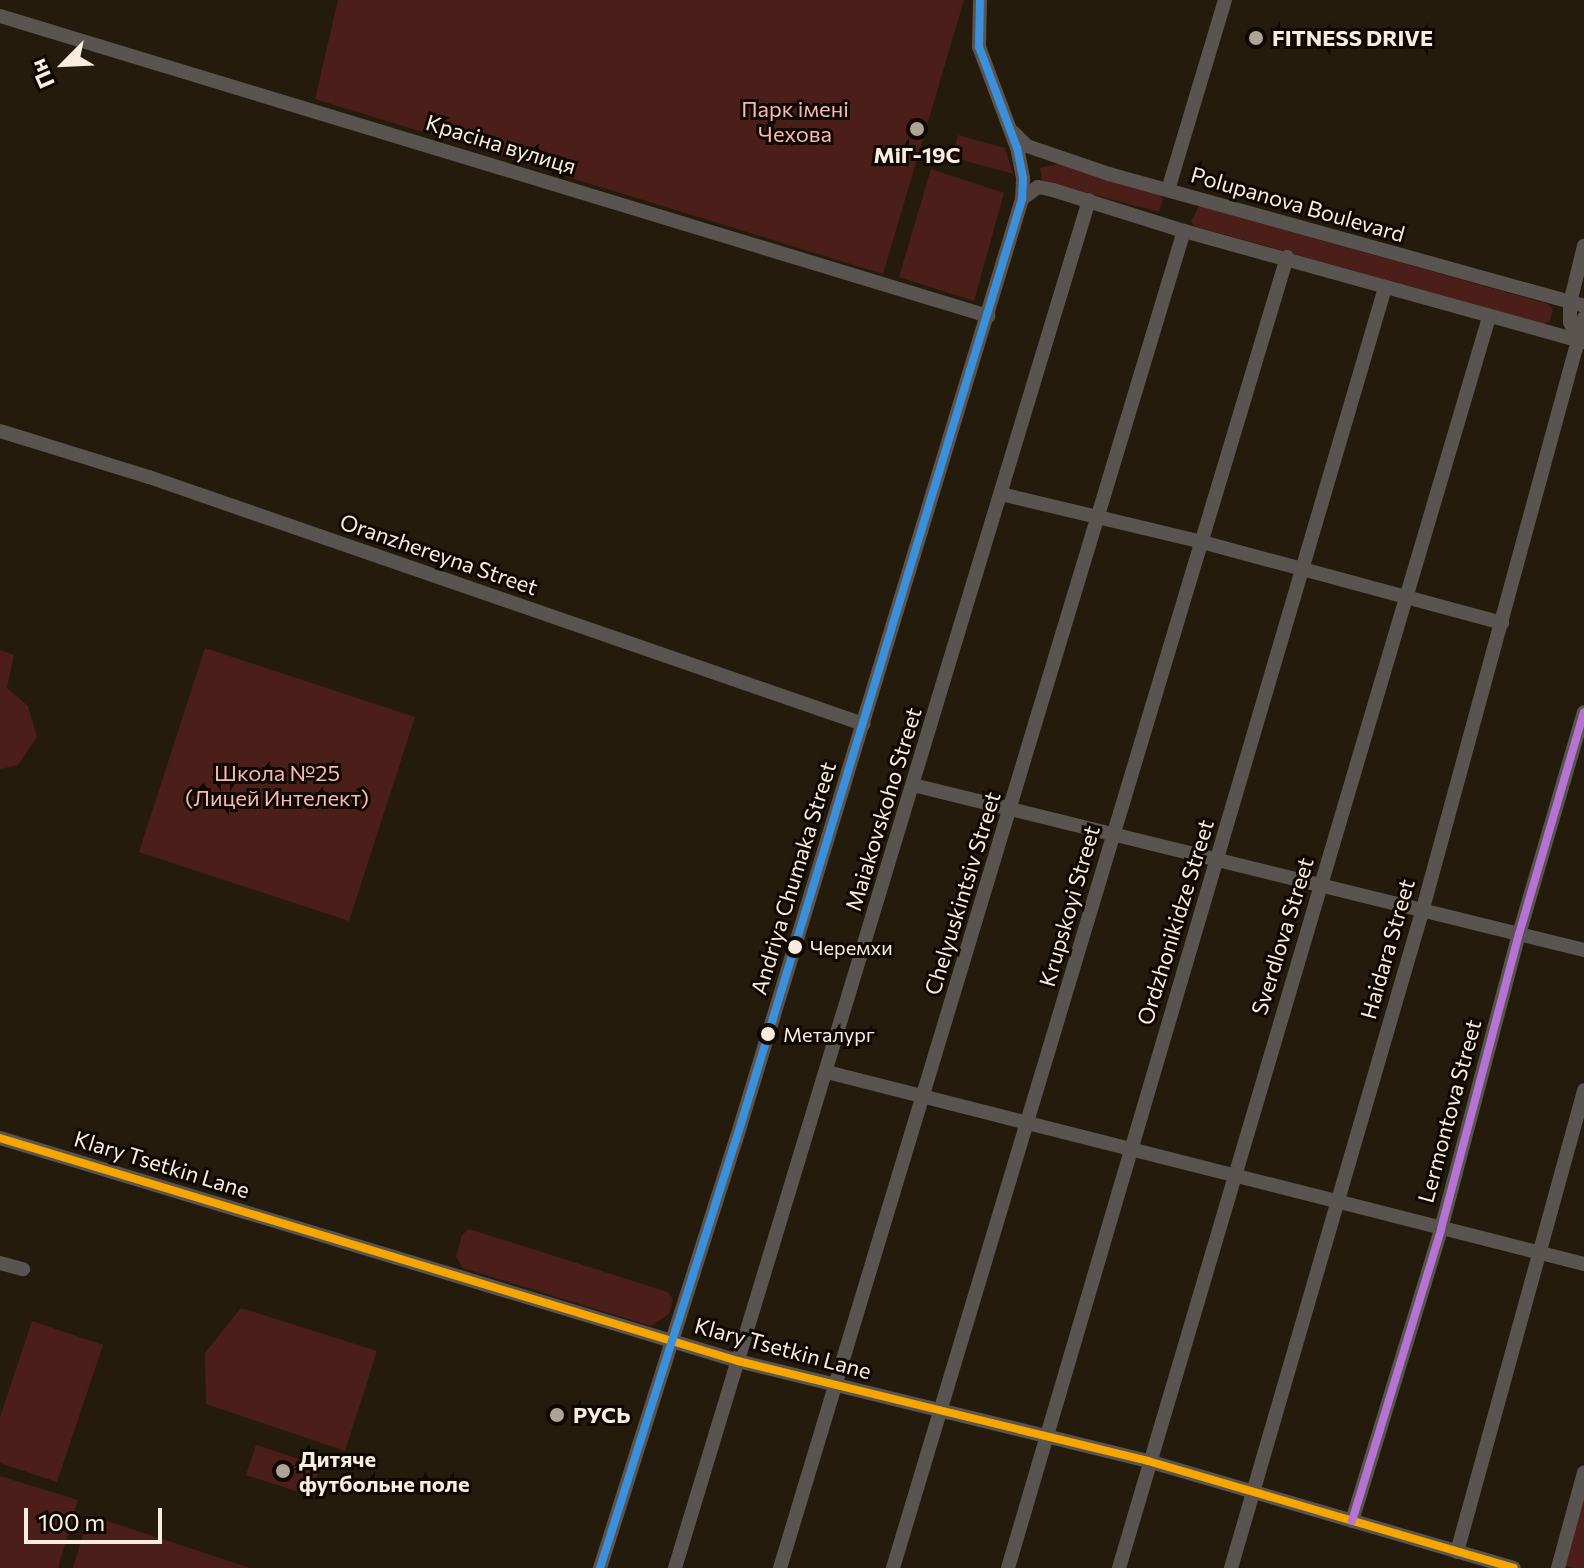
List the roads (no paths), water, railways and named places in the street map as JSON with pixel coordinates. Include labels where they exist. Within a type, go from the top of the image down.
[{"type":"street","name":"Andriya Chumaka Street","points":[[600,1568],[863,724],[1022,199],[1023,178],[979,47],[980,0]]},
{"type":"street","points":[[1168,190],[1225,0]]},
{"type":"street","name":"Красіна вулиця","points":[[0,16],[988,316]]},
{"type":"street","name":"Polupanova Boulevard","points":[[1008,127],[1027,146],[1052,156],[1577,304]]},
{"type":"street","points":[[1023,178],[1027,165],[1039,157],[1052,156]]},
{"type":"street","points":[[1022,199],[1038,187],[1385,288],[1582,341]]},
{"type":"street","name":"Maiakovskoho Street","points":[[675,1568],[1089,200]]},
{"type":"street","name":"Chelyuskintsiv Street","points":[[780,1568],[1184,231]]},
{"type":"street","points":[[1582,341],[1570,322],[1577,304],[1584,246]]},
{"type":"street","name":"Krupskoyi Street","points":[[893,1568],[1287,257]]},
{"type":"street","name":"Ordzhonikidze Street","points":[[1008,1568],[1385,288]]},
{"type":"street","name":"Sverdlova Street","points":[[1119,1568],[1148,1461],[1489,317]]},
{"type":"street","name":"Haidara Street","points":[[1231,1568],[1422,912],[1582,341],[1584,318]]},
{"type":"street","name":"Oranzhereyna Street","points":[[0,431],[149,477],[863,724]]},
{"type":"street","points":[[1001,494],[1202,542],[1502,623]]},
{"type":"street","name":"Lermontova Street","points":[[1352,1521],[1441,1229],[1519,934],[1584,712]]},
{"type":"street","points":[[913,785],[1584,950]]},
{"type":"street","points":[[827,1072],[1584,1264]]},
{"type":"street","points":[[1457,1552],[1584,1090]]},
{"type":"street","name":"Klary Tsetkin Lane","points":[[0,1138],[738,1361],[1254,1489],[1514,1568]]},
{"type":"street","points":[[0,1263],[23,1269]]},
{"type":"street","points":[[1558,1568],[1584,1472]]},
{"type":"place","name":"FITNESS DRIVE","points":[[1256,38]]},
{"type":"place","name":"МіГ-19С","points":[[917,129]]},
{"type":"place","name":"Черемхи","points":[[795,947]]},
{"type":"place","name":"Металург","points":[[768,1034]]},
{"type":"place","name":"РУСЬ","points":[[557,1415]]},
{"type":"place","name":"Дитяче футбольне поле","points":[[283,1471]]},
{"type":"park label","name":"Парк імені Чехова","points":[[795,120]]},
{"type":"park label","name":"Школа №25 (Лицей Интелект)","points":[[277,784]]}]
